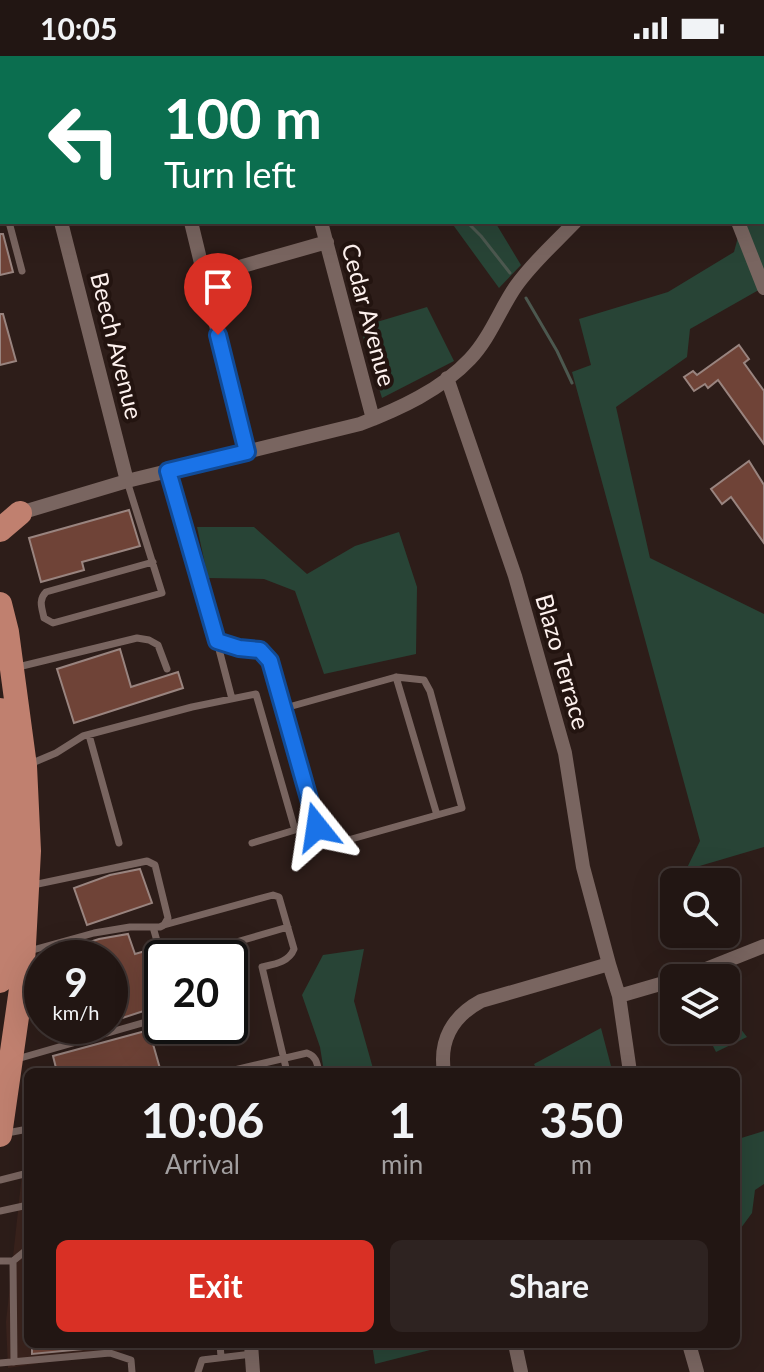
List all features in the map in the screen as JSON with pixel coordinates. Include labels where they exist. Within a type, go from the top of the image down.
[{"type":"highway","points":[[0,530],[10,510]]},
{"type":"highway","points":[[0,604],[12,669],[10,768],[4,828],[23,953],[22,982],[0,1135]]},
{"type":"highway","points":[[0,710],[29,851],[11,878],[0,980]]},
{"type":"street","name":"Beech Avenue","points":[[62,224],[127,481]]},
{"type":"street","points":[[191,224],[247,452]]},
{"type":"street","name":"Cedar Avenue","points":[[322,224],[373,419]]},
{"type":"street","points":[[10,510],[247,452],[393,412],[447,378],[471,358],[530,267],[573,224]]},
{"type":"street","points":[[739,224],[764,288]]},
{"type":"street","points":[[204,277],[327,242]]},
{"type":"street","name":"Blazo Terrace","points":[[447,378],[515,576],[565,753],[583,867],[619,996],[629,1068]]},
{"type":"street","points":[[719,964],[764,946]]},
{"type":"street","points":[[443,1068],[446,1036],[470,1007],[481,1001],[609,964]]},
{"type":"street","points":[[619,996],[660,984]]},
{"type":"street","points":[[516,1348],[521,1372]]},
{"type":"street","points":[[690,1348],[697,1372]]},
{"type":"street","points":[[251,1349],[253,1372]]},
{"type":"lane","points":[[10,224],[22,271]]},
{"type":"lane","points":[[168,471],[232,699]]},
{"type":"lane","points":[[127,481],[153,562],[162,593],[53,623],[44,618],[40,602],[46,592],[153,562]]},
{"type":"lane","points":[[12,669],[137,638],[158,645],[167,669]]},
{"type":"lane","points":[[217,641],[260,650],[270,661],[317,827],[326,836],[348,840],[462,808],[430,691],[424,680],[396,677],[285,708]]},
{"type":"lane","points":[[396,677],[437,815]]},
{"type":"lane","points":[[10,768],[56,753],[83,736],[192,707],[256,694],[295,830],[252,843]]},
{"type":"lane","points":[[89,735],[119,843]]},
{"type":"lane","points":[[11,878],[147,861],[155,865],[168,918],[164,925]]},
{"type":"lane","points":[[23,953],[94,933],[164,925],[273,895],[279,897],[294,949],[285,961],[262,967],[286,1068]]},
{"type":"lane","points":[[153,927],[157,940]]},
{"type":"lane","points":[[243,940],[288,927]]},
{"type":"lane","points":[[11,1061],[144,1023]]},
{"type":"lane","points":[[241,1068],[307,1053],[316,1060],[318,1068]]},
{"type":"lane","points":[[0,1135],[24,1130]]},
{"type":"lane","points":[[0,1180],[24,1174]]},
{"type":"lane","points":[[0,1211],[24,1206]]},
{"type":"lane","points":[[0,1261],[13,1261],[24,1252]]},
{"type":"lane","points":[[13,1261],[14,1362]]},
{"type":"lane","points":[[109,1348],[110,1353]]},
{"type":"lane","points":[[220,1348],[221,1357]]},
{"type":"lane","points":[[198,1370],[202,1360],[251,1349]]},
{"type":"lane","points":[[0,1363],[110,1353],[131,1360],[132,1372]]},
{"type":"shaded area","points":[[24,1155],[24,1348],[140,1348],[8,1368],[6,1322]]},
{"type":"green space","points":[[452,224],[496,224],[521,265],[499,288]]},
{"type":"green space","points":[[741,224],[764,224],[764,287],[690,329],[687,357],[616,407],[650,558],[764,614],[764,847],[693,868],[687,868],[700,841],[572,372],[591,365],[579,319],[668,292],[734,252]]},
{"type":"green space","points":[[427,307],[454,361],[382,398],[360,327]]},
{"type":"green space","points":[[197,527],[254,527],[307,574],[355,546],[399,532],[417,587],[416,654],[324,674],[295,591],[264,579],[208,578]]},
{"type":"green space","points":[[364,949],[354,1001],[373,1068],[323,1068],[320,1047],[302,995],[323,955]]},
{"type":"green space","points":[[601,1028],[611,1066],[536,1068],[534,1064]]},
{"type":"green space","points":[[740,1028],[747,1037],[740,1040]]},
{"type":"green space","points":[[712,1044],[733,1044],[716,1052]]},
{"type":"green space","points":[[764,1131],[764,1184],[755,1190],[752,1213],[740,1229],[740,1138]]},
{"type":"green space","points":[[373,1348],[438,1348],[375,1364]]},
{"type":"building","points":[[0,234],[3,234],[13,272],[0,275]]},
{"type":"building","points":[[0,314],[3,314],[16,361],[0,365]]},
{"type":"building","points":[[739,345],[749,359],[744,363],[764,391],[764,444],[718,380],[708,388],[705,384],[694,391],[684,377],[693,371],[697,375]]},
{"type":"building","points":[[749,461],[764,485],[764,543],[731,497],[722,504],[711,489]]},
{"type":"building","points":[[129,510],[140,546],[82,562],[84,570],[41,582],[29,538]]},
{"type":"building","points":[[120,649],[131,687],[178,672],[183,688],[74,723],[57,669]]},
{"type":"building","points":[[140,869],[152,903],[87,925],[74,888],[110,875]]},
{"type":"building","points":[[128,934],[135,954],[144,951],[144,1011],[128,1016],[128,940],[96,940]]},
{"type":"building","points":[[144,1031],[144,1044],[153,1044],[160,1068],[56,1068],[53,1056],[97,1044],[128,1044],[128,1036]]},
{"type":"building","points":[[32,1348],[93,1348],[32,1354]]},
{"type":"waterway","points":[[469,224],[510,273]]},
{"type":"waterway","points":[[526,298],[572,383]]},
{"type":"route","points":[[218,335],[247,452],[168,471],[217,641],[260,650],[270,661],[317,827]]}]
